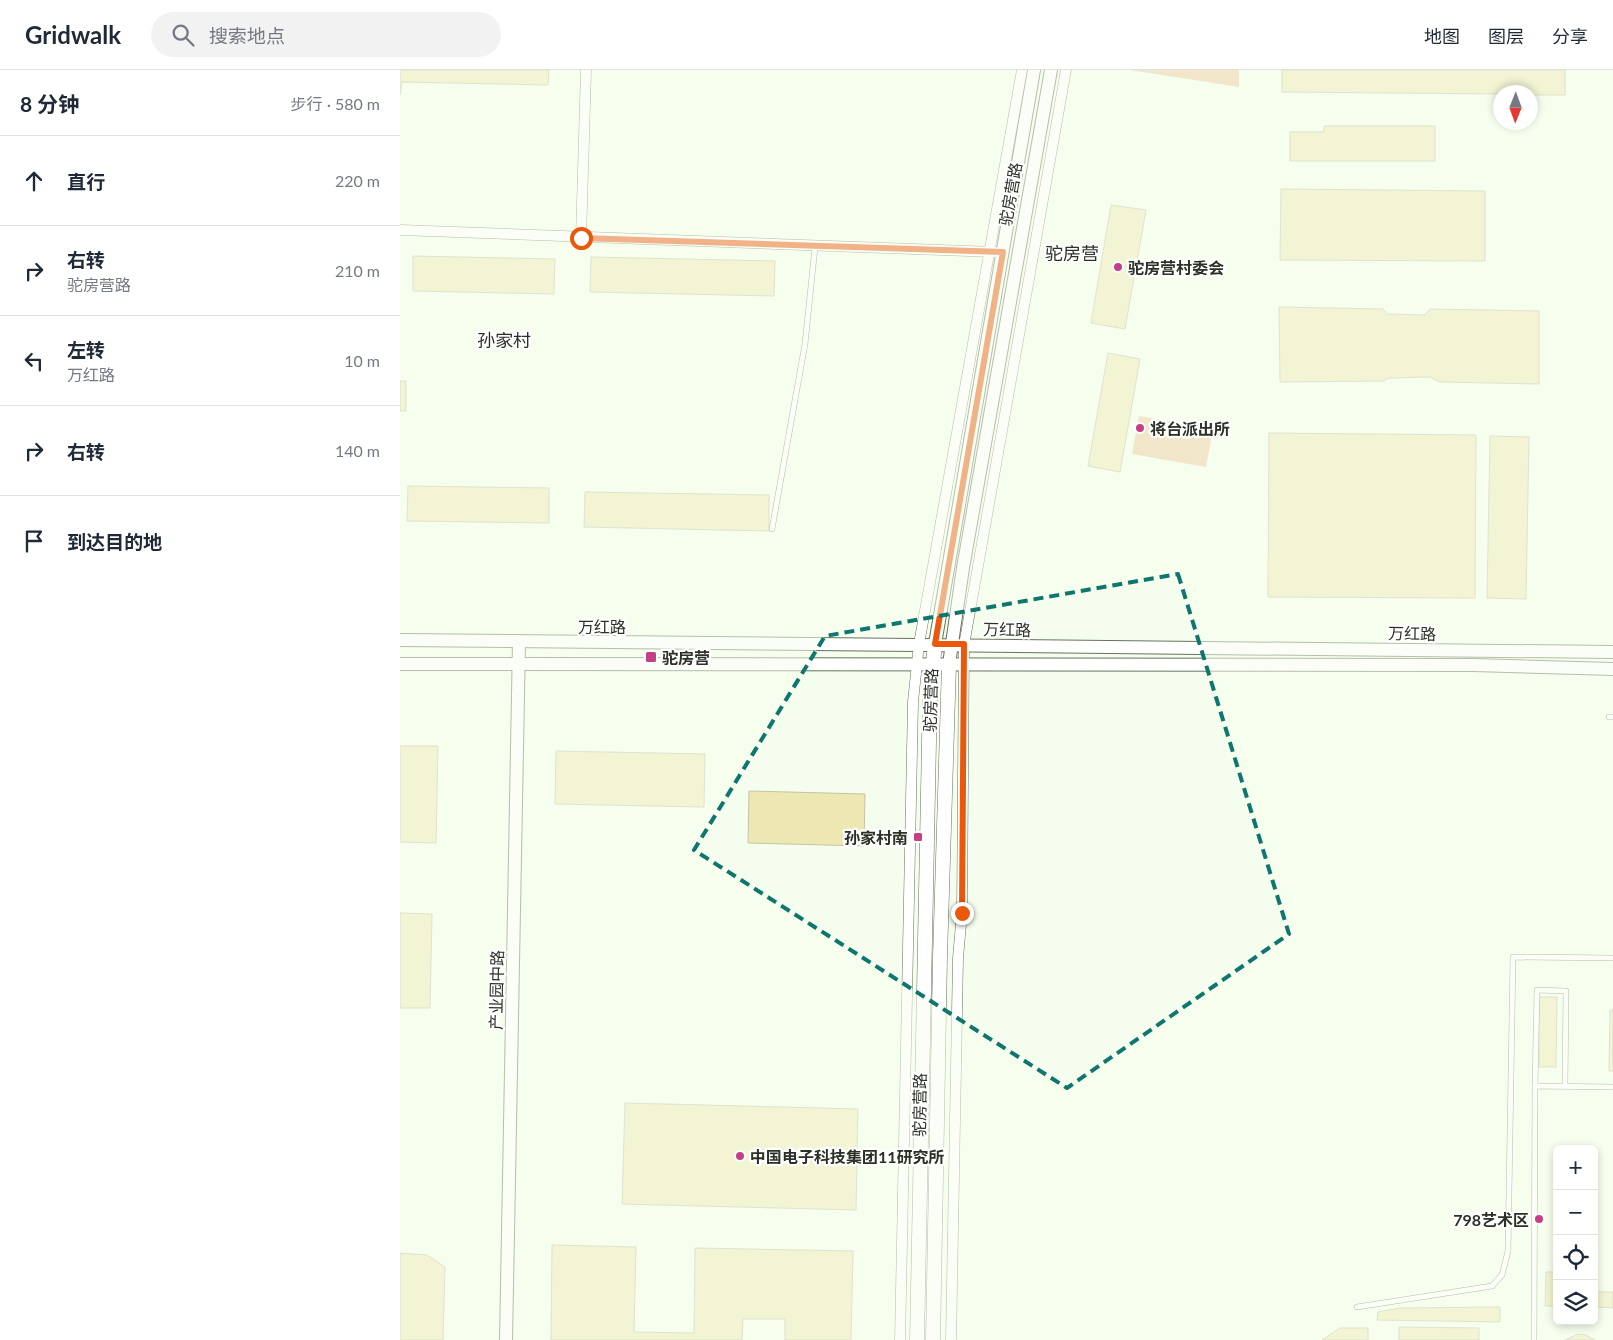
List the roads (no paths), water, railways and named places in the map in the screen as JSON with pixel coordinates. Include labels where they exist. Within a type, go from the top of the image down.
[{"type":"main road","name":"驼房营路","points":[[917,1340],[930,692],[935,644]]},
{"type":"main road","name":"驼房营路","points":[[932,1340],[939,967],[949,664]]},
{"type":"street","points":[[581,238],[586,70]]},
{"type":"street","points":[[900,1340],[912,702],[919,644],[1022,70]]},
{"type":"street","name":"驼房营路","points":[[935,644],[1034,70]]},
{"type":"street","name":"驼房营路","points":[[949,664],[958,645],[963,568],[1051,70]]},
{"type":"street","points":[[950,1340],[958,958],[962,913],[964,664],[958,645],[1066,70]]},
{"type":"street","points":[[400,230],[815,247],[1003,252]]},
{"type":"street","name":"万红路","points":[[400,640],[1613,652]]},
{"type":"street","name":"产业园中路","points":[[506,1340],[519,642]]},
{"type":"street","name":"万红路","points":[[400,664],[1473,665],[1613,669]]},
{"type":"lane","points":[[772,530],[804,344],[815,247]]},
{"type":"lane","points":[[1357,1307],[1492,1286],[1502,1275],[1508,1251],[1513,958],[1613,958]]},
{"type":"lane","points":[[1534,1340],[1537,990],[1566,991],[1565,1086]]},
{"type":"lane","points":[[1535,1086],[1613,1087]]},
{"type":"place","name":"驼房营村委会","points":[[1118,267]]},
{"type":"place","name":"将台派出所","points":[[1140,428]]},
{"type":"place","name":"驼房营","points":[[651,657]]},
{"type":"place","name":"孙家村南","points":[[918,837]]},
{"type":"place","name":"中国电子科技集团11研究所","points":[[740,1156]]},
{"type":"place","name":"798艺术区","points":[[1539,1219]]},
{"type":"district","name":"驼房营","points":[[1072,253]]},
{"type":"district","name":"孙家村","points":[[504,340]]}]
